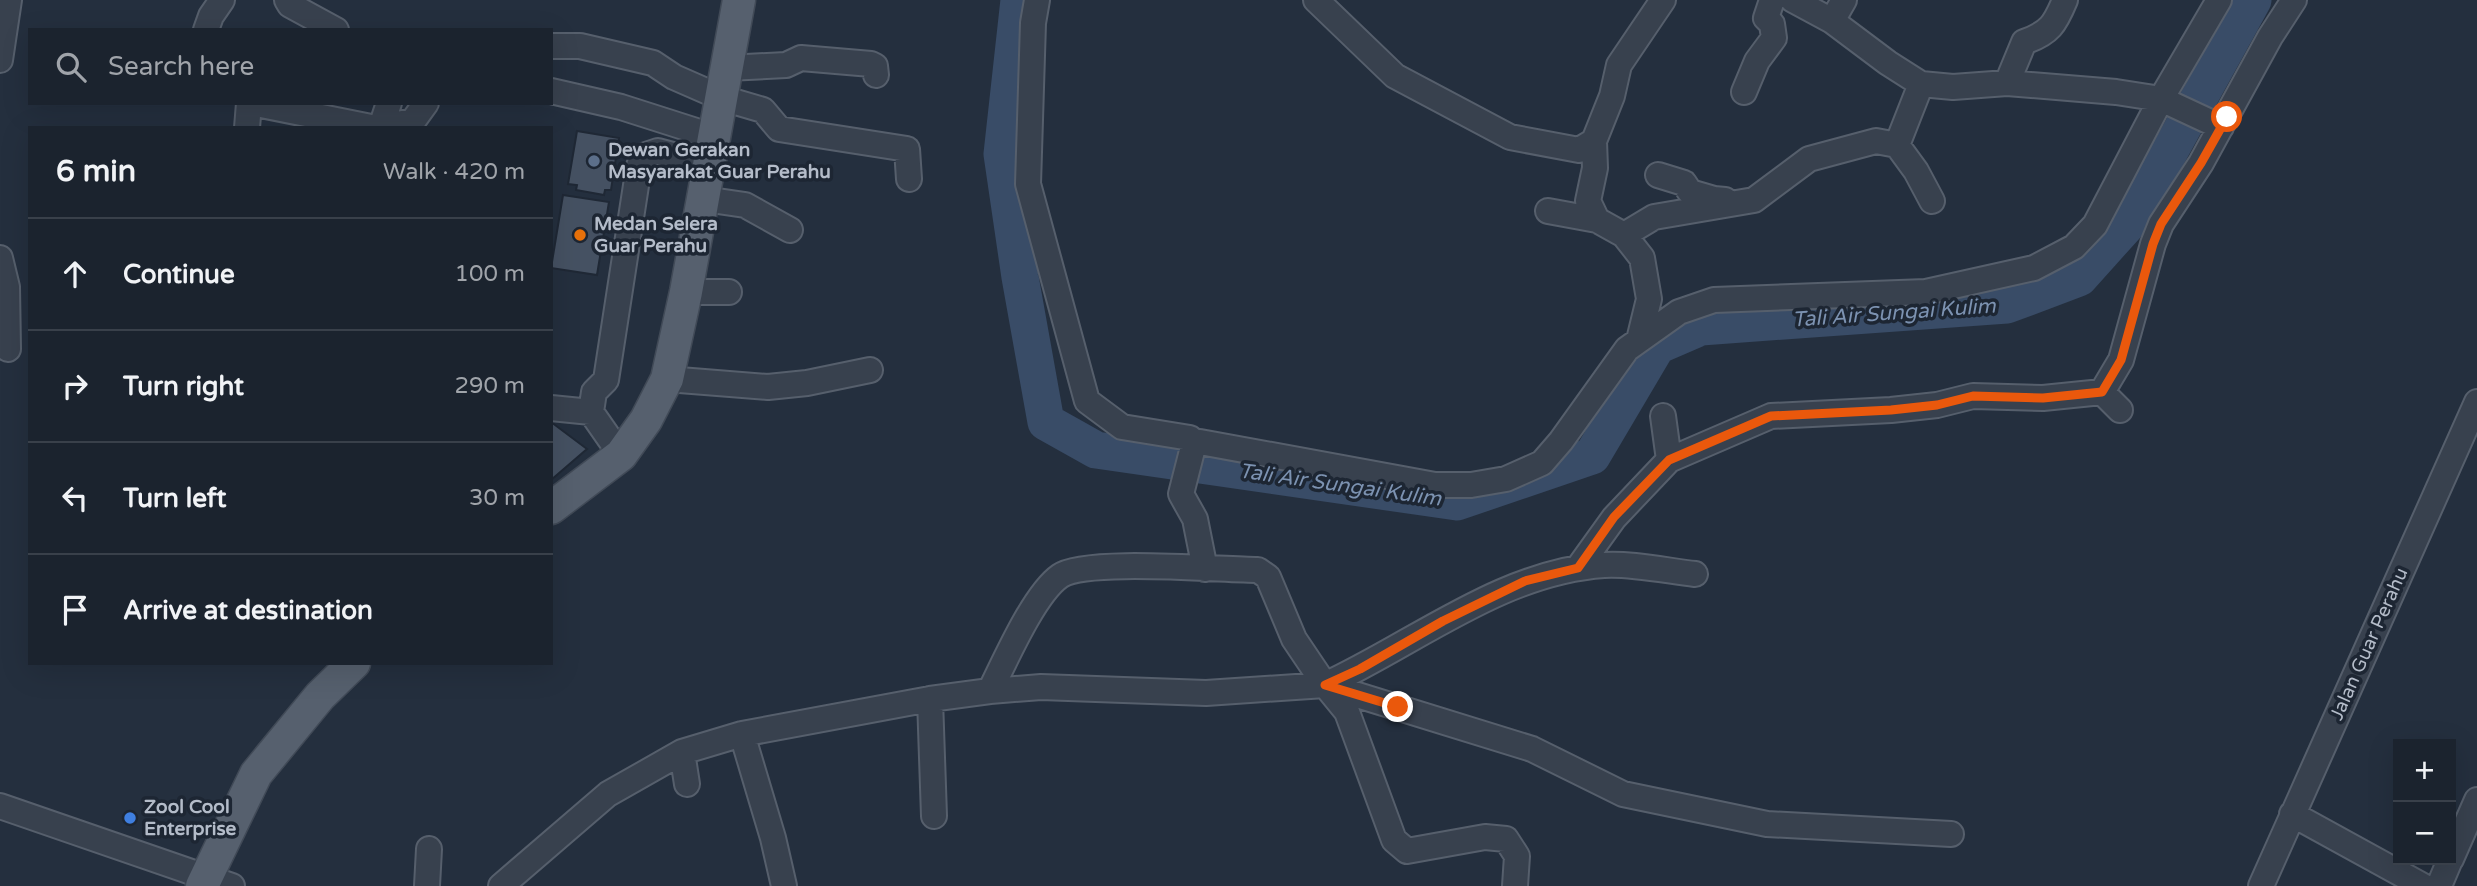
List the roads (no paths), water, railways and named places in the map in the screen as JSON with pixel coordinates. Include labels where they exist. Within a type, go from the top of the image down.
[{"type":"main road","points":[[553,506],[621,455],[646,420],[667,379],[687,292],[739,0]]},
{"type":"main road","points":[[214,883],[256,774],[320,696],[352,665]]},
{"type":"street","points":[[0,60],[9,0]]},
{"type":"street","points":[[207,28],[222,0]]},
{"type":"street","points":[[287,0],[290,5],[332,28]]},
{"type":"street","points":[[1037,0],[1033,23],[1028,184],[1087,401],[1122,427],[1190,438],[1192,448],[1181,494],[1195,519],[1205,569]]},
{"type":"street","points":[[1315,0],[1395,76],[1510,137],[1579,149],[1594,141]]},
{"type":"street","points":[[1597,220],[1588,201],[1595,168],[1594,141],[1612,96],[1619,65],[1663,0]]},
{"type":"street","points":[[1744,92],[1757,61],[1774,38],[1772,24],[1766,18],[1772,0]]},
{"type":"street","points":[[1793,0],[1838,10],[1888,64],[1921,84],[1953,87],[2007,83],[2116,92],[2163,101],[2216,125]]},
{"type":"street","points":[[2007,83],[2024,42],[2042,35],[2056,22],[2065,0]]},
{"type":"street","points":[[1192,448],[1200,442],[1435,485],[1471,485],[1506,479],[1542,463],[1627,349],[1679,312],[1714,300],[1926,292],[2034,268],[2074,247],[2095,225],[2219,0]]},
{"type":"street","points":[[2102,392],[2121,360],[2161,224],[2216,125],[2294,0]]},
{"type":"street","points":[[553,46],[580,46],[653,63],[674,77],[725,83],[801,58],[870,64],[876,66],[876,75]]},
{"type":"street","points":[[725,83],[763,110],[779,129],[907,149],[909,179]]},
{"type":"street","points":[[1897,145],[1921,84]]},
{"type":"street","points":[[553,91],[621,107],[713,151]]},
{"type":"street","points":[[247,126],[250,105]]},
{"type":"street","points":[[260,105],[369,126]]},
{"type":"street","points":[[375,126],[388,105]]},
{"type":"street","points":[[380,126],[412,121],[424,105]]},
{"type":"street","points":[[1624,234],[1654,217],[1754,200],[1809,159],[1876,141],[1897,145],[1916,171],[1932,201]]},
{"type":"street","points":[[621,455],[591,412],[594,392],[606,380],[639,166],[643,156],[658,151],[713,151]]},
{"type":"street","points":[[1658,175],[1684,183],[1690,192],[1714,200],[1754,200]]},
{"type":"street","points":[[704,199],[746,205],[790,230]]},
{"type":"street","points":[[1548,211],[1597,220],[1624,234],[1642,258],[1649,299],[1639,340]]},
{"type":"street","points":[[0,258],[7,287],[13,350]]},
{"type":"street","points":[[687,292],[729,292]]},
{"type":"street","points":[[667,379],[768,387],[807,383],[870,370]]},
{"type":"street","points":[[2102,392],[2120,410]]},
{"type":"street","points":[[1578,568],[1614,517],[1669,460],[1771,416],[1891,410],[1937,405],[1973,396],[2043,398],[2102,392]]},
{"type":"street","name":"Jalan Guar Perahu","points":[[2260,886],[2477,402]]},
{"type":"street","points":[[553,408],[591,412]]},
{"type":"street","points":[[1663,416],[1669,460]]},
{"type":"street","points":[[501,886],[608,794],[682,752],[741,734],[930,699],[990,691],[1041,687],[1206,693],[1325,685],[1360,669],[1443,621],[1525,581],[1606,564],[1695,574]]},
{"type":"street","points":[[990,691],[1039,600],[1060,575],[1104,565],[1258,570],[1268,577],[1294,639],[1347,712],[1394,841],[1407,851],[1485,837],[1506,839],[1517,856],[1515,886]]},
{"type":"street","points":[[1325,685],[1532,749],[1623,794],[1767,824],[1951,834]]},
{"type":"street","points":[[930,699],[934,816]]},
{"type":"street","points":[[741,734],[773,838],[784,886]]},
{"type":"street","points":[[682,752],[687,784]]},
{"type":"street","points":[[2456,848],[2477,800]]},
{"type":"street","points":[[0,806],[214,883]]},
{"type":"street","points":[[2292,814],[2423,886]]},
{"type":"street","points":[[427,886],[429,849]]},
{"type":"street","points":[[2439,886],[2448,865]]},
{"type":"waterway","name":"Tali Air Sungai Kulim","points":[[1019,0],[1002,154],[1020,277],[1046,422],[1096,450],[1457,502],[1592,456],[1657,346],[1701,327],[2007,305],[2079,278],[2133,218],[2253,0]]},
{"type":"place","name":"Dewan Gerakan Masyarakat Guar Perahu","points":[[594,161]]},
{"type":"place","name":"Medan Selera Guar Perahu","points":[[580,235]]},
{"type":"place","name":"Zool Cool Enterprise","points":[[130,818]]}]
